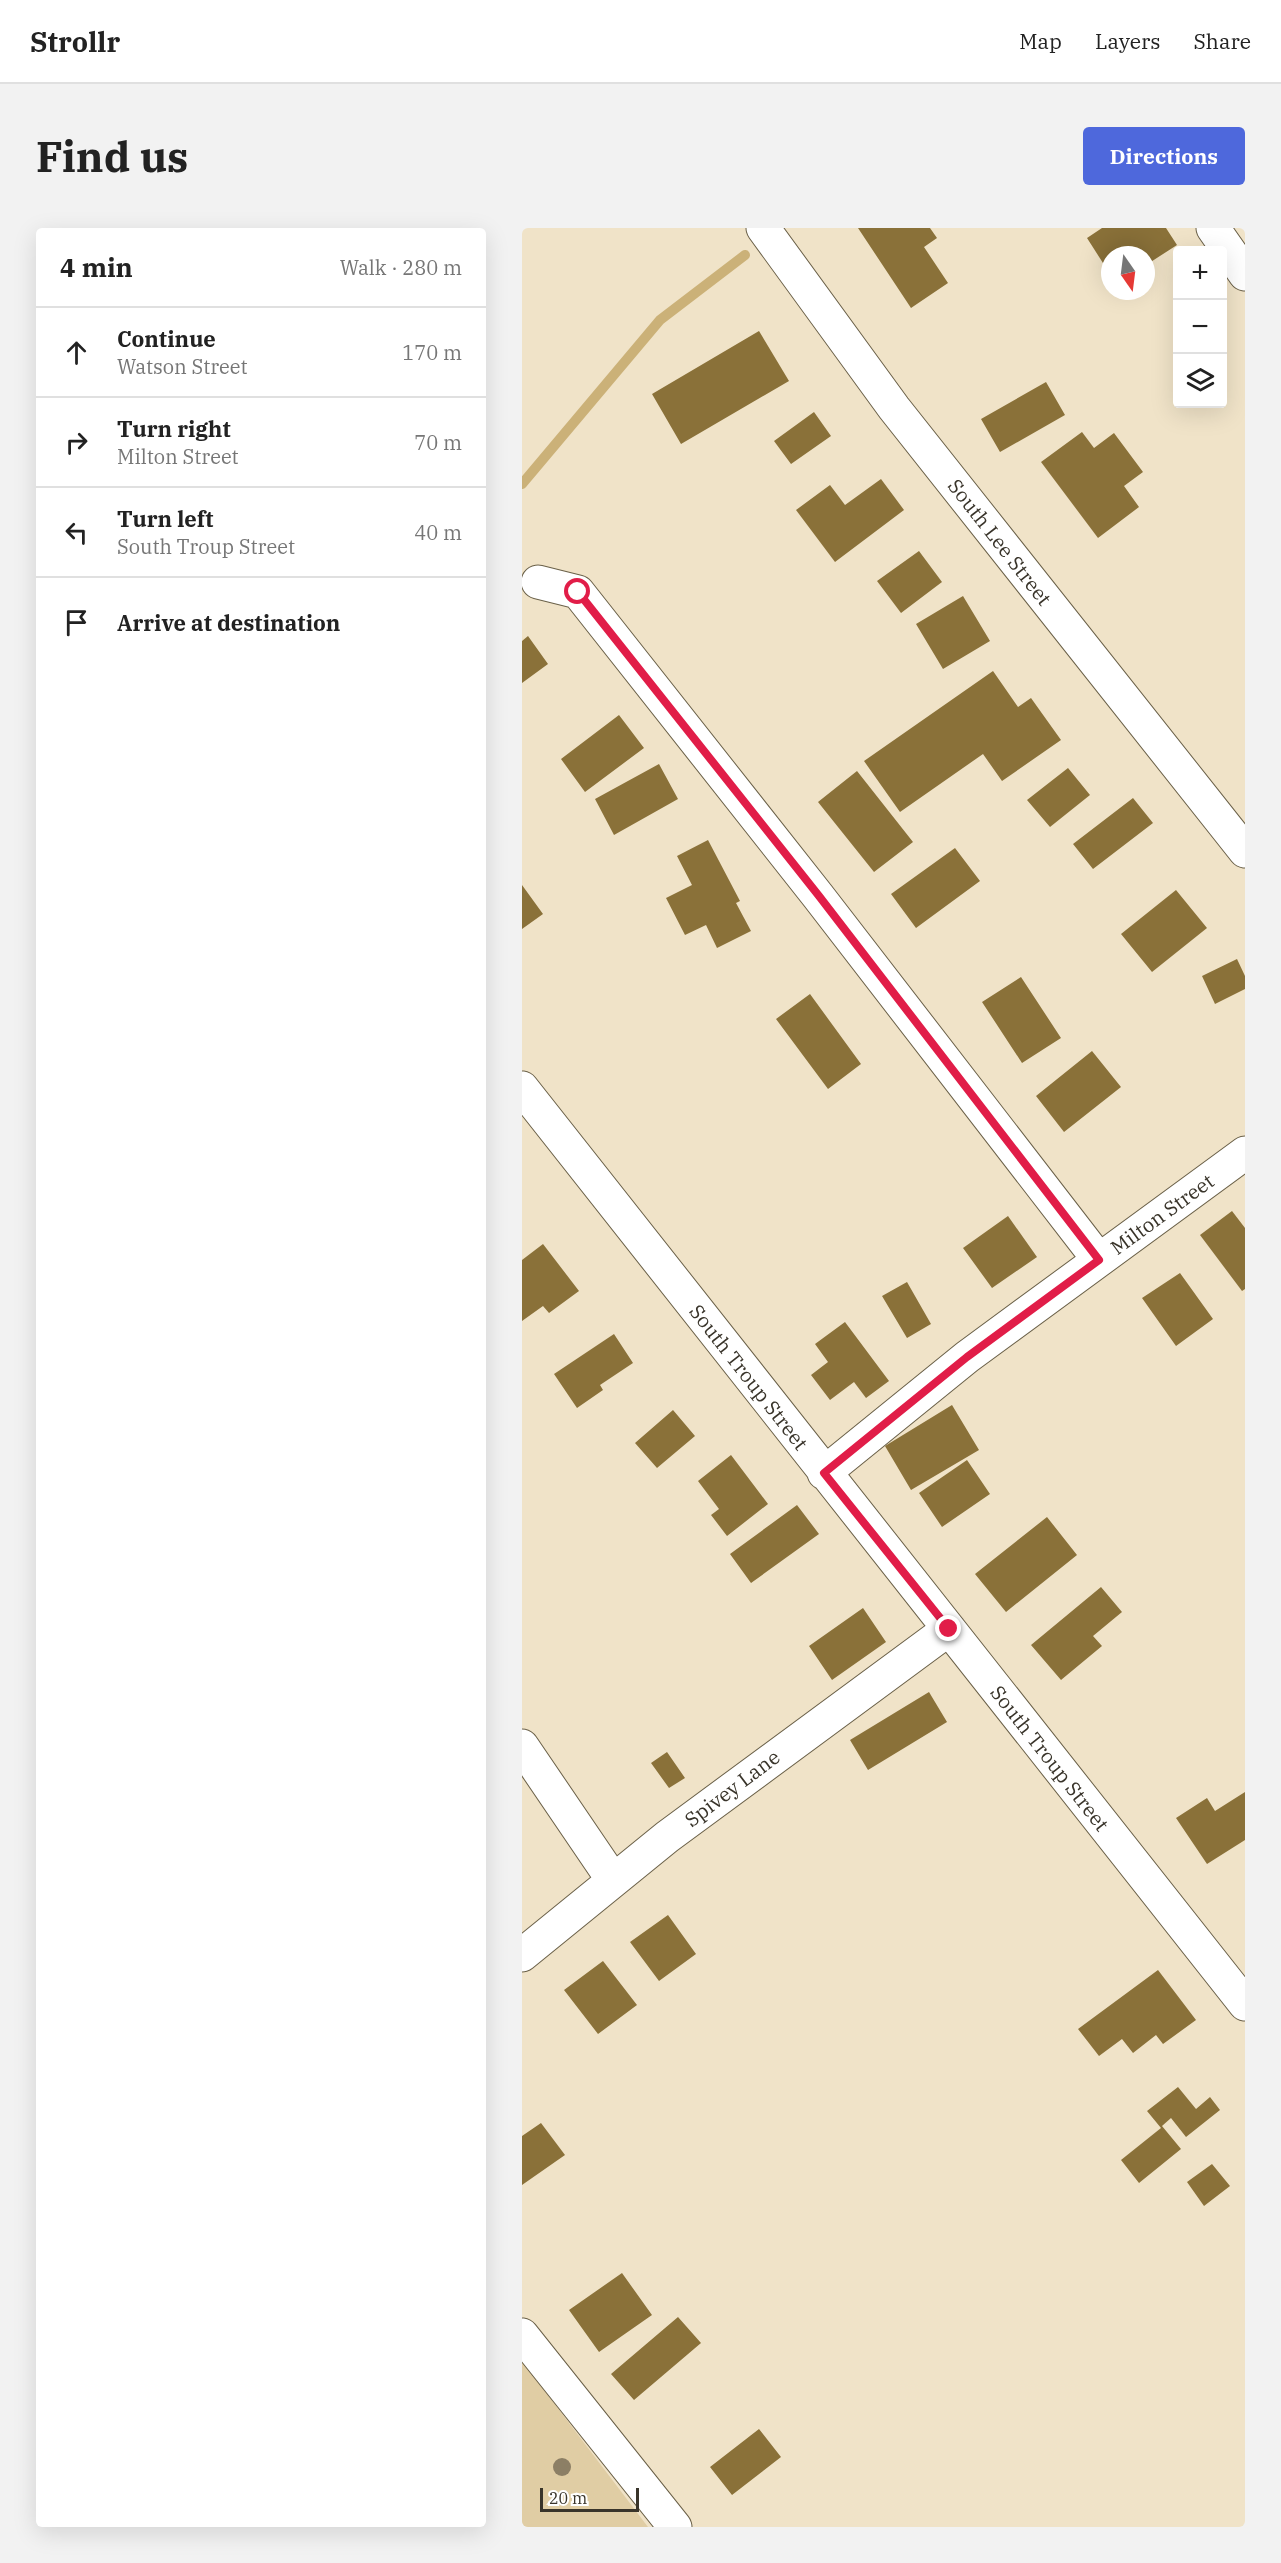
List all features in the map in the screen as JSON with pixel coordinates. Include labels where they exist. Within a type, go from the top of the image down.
[{"type":"street","name":"South Lee Street","points":[[763,228],[894,408],[1245,851]]},
{"type":"street","points":[[1213,228],[1245,273]]},
{"type":"street","points":[[538,582],[578,592],[819,896],[1099,1260]]},
{"type":"street","name":"South Troup Street","points":[[522,1088],[1245,2004]]},
{"type":"street","name":"Milton Street","points":[[824,1473],[967,1357],[1245,1153]]},
{"type":"street","name":"Spivey Lane","points":[[522,1956],[613,1880],[807,1732],[949,1629]]},
{"type":"street","points":[[522,1746],[613,1880]]},
{"type":"street","points":[[522,2335],[675,2527]]},
{"type":"shaded area","points":[[522,2361],[648,2527],[522,2527]]},
{"type":"building","points":[[858,228],[930,228],[937,238],[924,247],[948,283],[911,308]]},
{"type":"building","points":[[1102,228],[1166,228],[1177,245],[1155,259],[1155,246],[1101,246],[1101,260],[1087,238]]},
{"type":"building","points":[[759,331],[789,381],[681,444],[652,394]]},
{"type":"building","points":[[1046,382],[1065,415],[1000,452],[981,419]]},
{"type":"building","points":[[814,412],[831,436],[791,464],[774,441]]},
{"type":"building","points":[[1082,432],[1094,448],[1114,433],[1143,472],[1124,486],[1139,507],[1098,538],[1041,462]]},
{"type":"building","points":[[881,479],[904,510],[835,562],[796,510],[830,485],[845,505]]},
{"type":"building","points":[[919,551],[942,582],[901,613],[877,581]]},
{"type":"building","points":[[963,596],[990,641],[943,669],[916,624]]},
{"type":"building","points":[[528,636],[548,664],[522,683],[522,641]]},
{"type":"building","points":[[993,671],[1018,707],[1031,698],[1061,740],[1002,781],[983,754],[900,812],[864,761]]},
{"type":"building","points":[[619,715],[644,748],[585,792],[561,759]]},
{"type":"building","points":[[659,764],[678,799],[614,835],[595,799]]},
{"type":"building","points":[[1068,768],[1090,795],[1050,827],[1027,800]]},
{"type":"building","points":[[857,771],[913,842],[874,872],[818,802]]},
{"type":"building","points":[[1133,798],[1153,823],[1093,869],[1073,844]]},
{"type":"building","points":[[708,840],[740,901],[736,903],[751,931],[717,948],[706,925],[685,935],[666,898],[692,885],[677,856]]},
{"type":"building","points":[[955,848],[980,881],[916,928],[891,894]]},
{"type":"building","points":[[522,885],[543,914],[522,929]]},
{"type":"building","points":[[1176,890],[1207,928],[1152,972],[1121,934]]},
{"type":"building","points":[[1237,959],[1245,976],[1245,989],[1215,1004],[1202,976]]},
{"type":"building","points":[[1021,977],[1061,1038],[1022,1063],[982,1002]]},
{"type":"building","points":[[810,994],[861,1064],[828,1089],[776,1019]]},
{"type":"building","points":[[1092,1051],[1121,1087],[1064,1132],[1036,1096]]},
{"type":"building","points":[[1232,1211],[1245,1228],[1245,1289],[1242,1291],[1200,1235]]},
{"type":"building","points":[[1008,1216],[1037,1257],[992,1288],[963,1248]]},
{"type":"building","points":[[543,1244],[579,1291],[549,1313],[543,1306],[522,1321],[522,1260]]},
{"type":"building","points":[[1180,1273],[1213,1319],[1176,1346],[1142,1298]]},
{"type":"building","points":[[907,1282],[931,1324],[907,1338],[882,1296]]},
{"type":"building","points":[[845,1322],[889,1381],[866,1398],[854,1382],[830,1400],[811,1375],[828,1362],[815,1344]]},
{"type":"building","points":[[614,1334],[633,1363],[600,1385],[603,1390],[577,1408],[554,1374]]},
{"type":"building","points":[[952,1405],[979,1450],[911,1490],[885,1446]]},
{"type":"building","points":[[673,1410],[695,1436],[657,1468],[635,1443]]},
{"type":"building","points":[[731,1455],[768,1504],[727,1536],[711,1515],[719,1509],[698,1481]]},
{"type":"building","points":[[967,1460],[990,1494],[942,1527],[919,1493]]},
{"type":"building","points":[[797,1505],[819,1534],[751,1583],[730,1554]]},
{"type":"building","points":[[1047,1517],[1077,1555],[1006,1612],[975,1574]]},
{"type":"building","points":[[1101,1587],[1122,1612],[1093,1636],[1102,1646],[1061,1680],[1031,1645]]},
{"type":"building","points":[[863,1608],[886,1642],[832,1680],[809,1646]]},
{"type":"building","points":[[929,1692],[947,1722],[868,1770],[850,1740]]},
{"type":"building","points":[[667,1752],[685,1778],[669,1788],[651,1763]]},
{"type":"building","points":[[1245,1792],[1245,1840],[1207,1864],[1176,1818],[1207,1798],[1215,1811]]},
{"type":"building","points":[[668,1915],[696,1954],[659,1981],[630,1942]]},
{"type":"building","points":[[603,1961],[637,2005],[598,2034],[564,1990]]},
{"type":"building","points":[[1158,1970],[1196,2020],[1163,2044],[1156,2035],[1133,2053],[1122,2039],[1099,2056],[1078,2029]]},
{"type":"building","points":[[1178,2087],[1196,2109],[1210,2097],[1220,2110],[1186,2137],[1171,2118],[1162,2126],[1181,2149],[1139,2183],[1121,2160],[1161,2128],[1147,2111]]},
{"type":"building","points":[[541,2123],[565,2155],[522,2185],[522,2136]]},
{"type":"building","points":[[1212,2164],[1230,2186],[1204,2206],[1187,2182]]},
{"type":"building","points":[[622,2273],[652,2315],[599,2352],[569,2310]]},
{"type":"building","points":[[678,2317],[701,2343],[634,2400],[611,2374]]},
{"type":"building","points":[[759,2429],[781,2457],[732,2495],[710,2467]]},
{"type":"waterway","points":[[522,484],[660,320],[745,255]]},
{"type":"route","points":[[578,592],[819,896],[1099,1260],[967,1357],[824,1473],[949,1629]]}]
